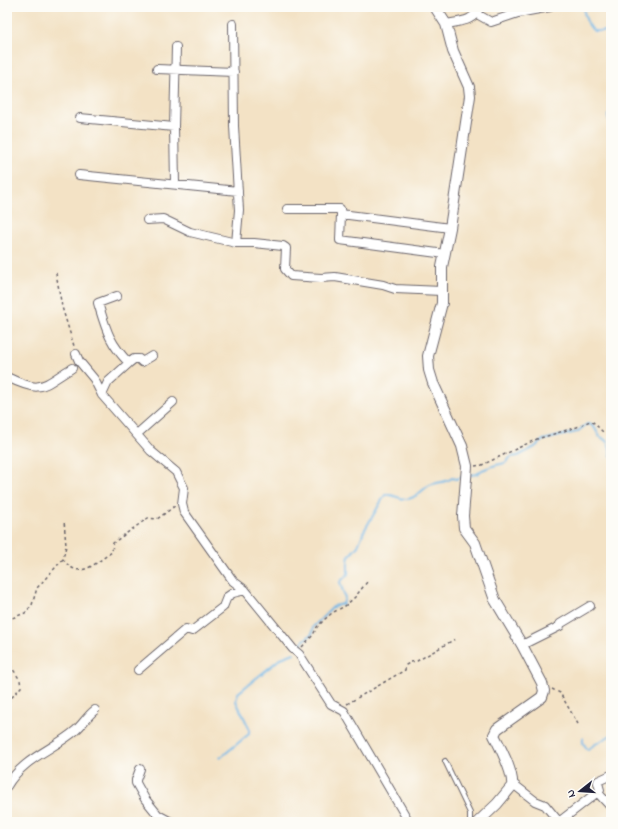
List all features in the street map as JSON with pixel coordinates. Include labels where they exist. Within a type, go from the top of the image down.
[{"type":"street","points":[[435,7],[446,24],[453,51],[469,87],[470,96],[450,228],[442,267],[442,303],[428,356],[429,370],[433,383],[462,446],[467,466],[463,516],[464,528],[475,543],[495,600],[522,644],[542,683],[544,691],[542,697],[497,729],[494,735],[508,769],[512,786],[497,804],[478,822]]},
{"type":"street","points":[[446,24],[470,20],[478,11],[491,22],[517,10],[550,7]]},
{"type":"street","points":[[233,24],[234,126],[239,210],[236,243]]},
{"type":"street","points":[[175,184],[174,127],[176,47]]},
{"type":"street","points":[[157,69],[234,72]]},
{"type":"street","points":[[80,118],[174,127]]},
{"type":"street","points":[[79,175],[238,191]]},
{"type":"street","points":[[286,209],[340,209],[340,240],[445,254]]},
{"type":"street","points":[[341,214],[450,228]]},
{"type":"street","points":[[147,220],[163,220],[190,232],[236,243],[254,242],[283,246],[286,248],[284,269],[291,276],[321,278],[335,277],[383,285],[395,289],[442,291]]},
{"type":"street","points":[[117,296],[98,303],[111,341],[118,353],[129,363]]},
{"type":"street","points":[[76,354],[79,361],[94,379],[102,395],[151,451],[176,472],[184,488],[182,504],[184,512],[233,582],[245,590],[293,649],[299,654],[331,704],[344,711],[409,822]]},
{"type":"street","points":[[102,395],[108,382],[134,359],[138,359],[142,362],[152,356]]},
{"type":"street","points":[[7,377],[24,385],[38,388],[44,386],[72,368]]},
{"type":"street","points":[[137,434],[173,402]]},
{"type":"street","points":[[138,670],[186,630],[192,631],[224,607],[227,597],[233,593],[245,590]]},
{"type":"street","points":[[522,644],[560,626],[560,624],[590,606]]},
{"type":"street","points":[[7,786],[21,767],[76,730],[95,710]]},
{"type":"street","points":[[140,769],[136,784],[158,815],[171,822]]},
{"type":"street","points":[[512,783],[535,801],[545,805],[559,822],[598,793],[600,790],[598,782],[611,775]]},
{"type":"street","points":[[598,793],[611,807]]},
{"type":"lane","points":[[445,761],[470,813],[470,822]]},
{"type":"path","points":[[56,273],[62,307],[76,354]]},
{"type":"path","points":[[467,466],[482,466],[537,439],[577,427],[590,421],[603,432]]},
{"type":"path","points":[[63,559],[68,566],[79,571],[86,570],[112,552],[113,543],[148,518],[157,519],[174,506],[180,507],[184,512]]},
{"type":"path","points":[[7,620],[25,613],[32,605],[37,588],[63,559],[66,546],[64,520]]},
{"type":"path","points":[[299,654],[325,619],[332,613],[346,606],[367,582]]},
{"type":"path","points":[[339,709],[405,670],[406,665],[411,662],[417,661],[456,639]]},
{"type":"path","points":[[7,660],[20,680],[21,687],[7,703]]},
{"type":"path","points":[[542,683],[560,694],[578,724]]},
{"type":"waterway","points":[[584,7],[586,20],[594,31],[611,31]]},
{"type":"waterway","points":[[611,113],[608,115],[611,123]]},
{"type":"waterway","points":[[470,475],[477,474],[482,470],[505,463],[511,457],[518,456],[535,447],[543,440],[577,432],[587,424],[593,426],[599,436],[607,442],[611,456]]},
{"type":"waterway","points":[[299,648],[303,641],[312,634],[313,627],[334,606],[343,604],[345,598],[340,582],[348,574],[349,556],[358,546],[364,531],[385,495],[391,495],[401,499],[410,499],[431,484],[446,481],[452,478],[457,479],[462,477]]},
{"type":"waterway","points":[[220,758],[249,734],[249,728],[236,701],[238,693],[281,658],[294,653]]},
{"type":"waterway","points":[[583,738],[583,743],[588,750],[611,735]]}]
